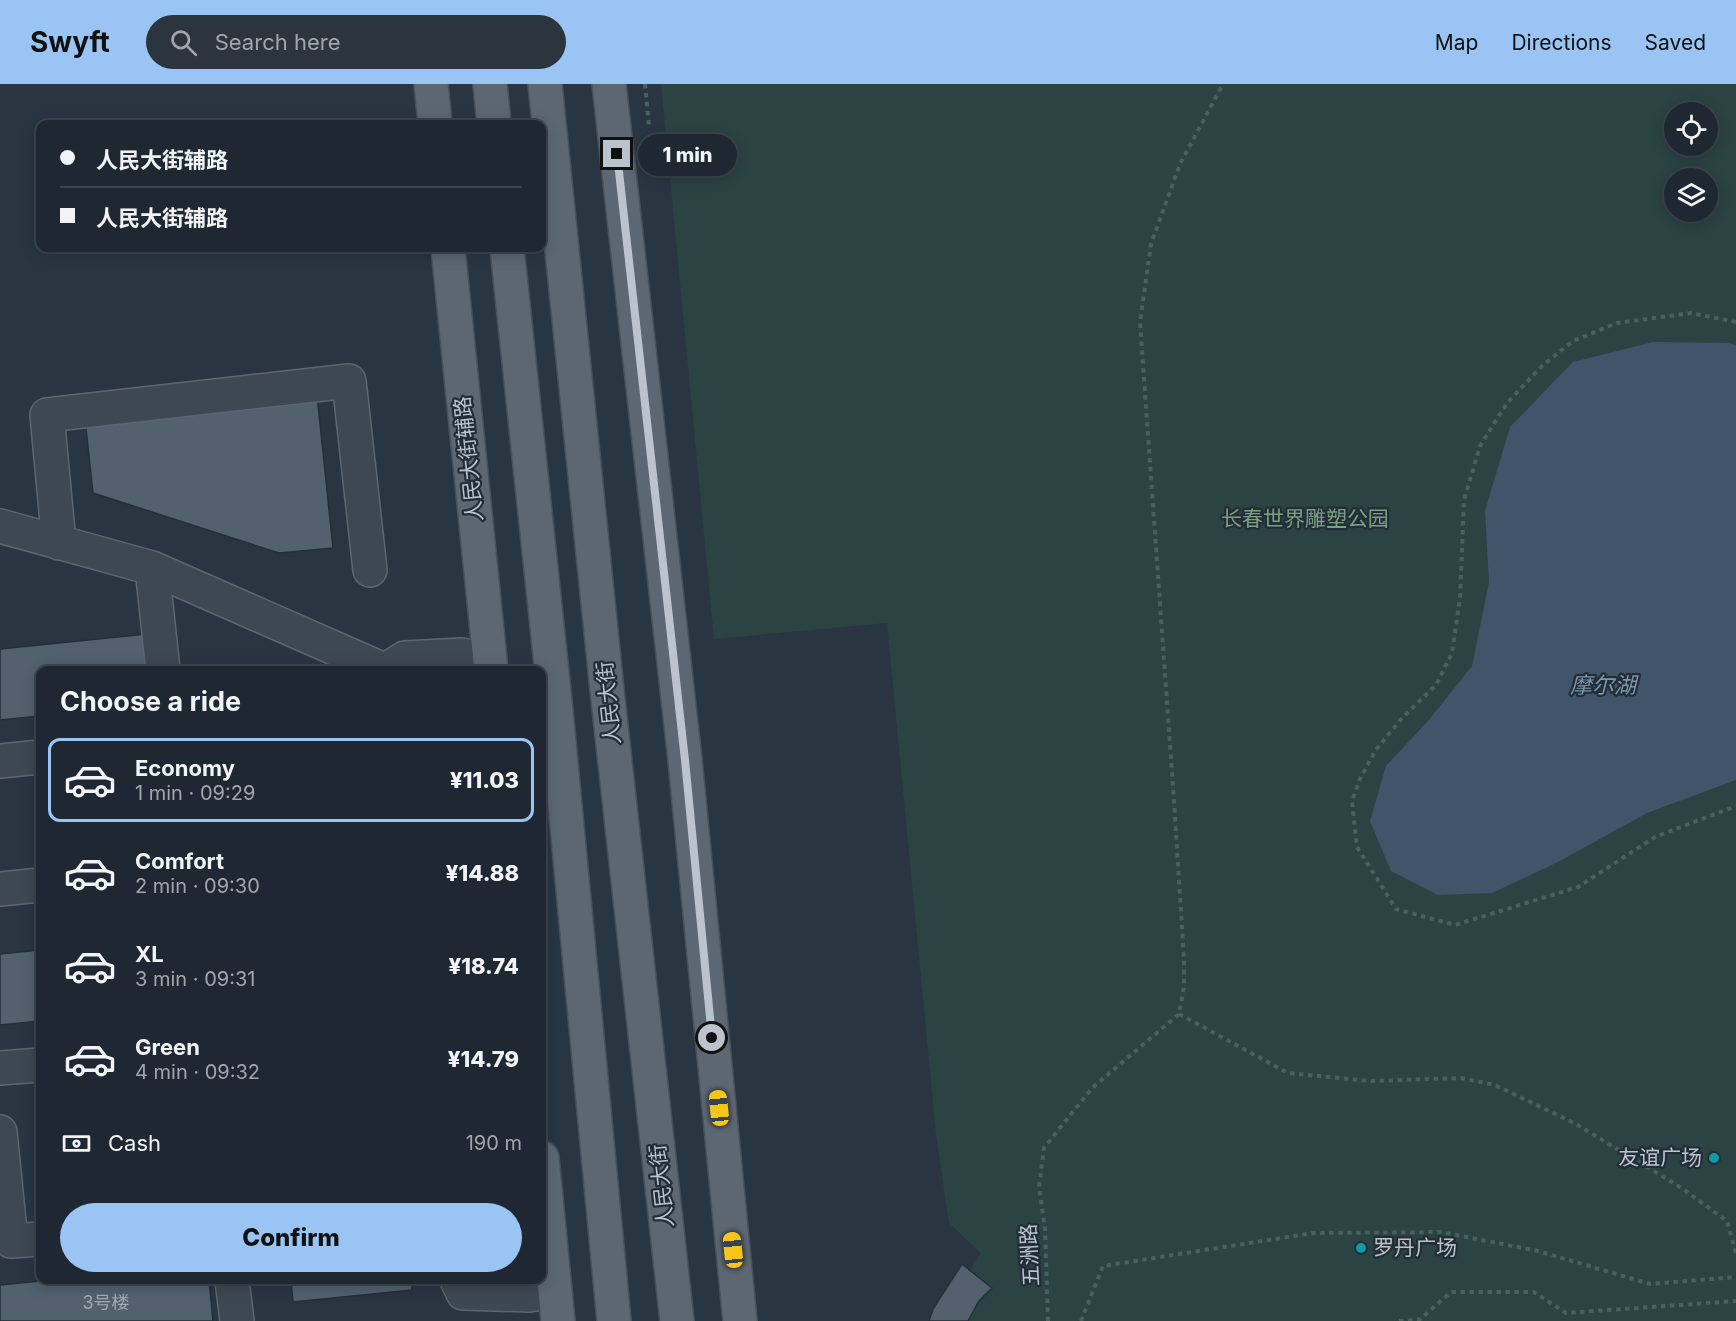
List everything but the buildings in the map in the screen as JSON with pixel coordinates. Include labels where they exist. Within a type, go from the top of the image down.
[{"type":"main road","points":[[431,84],[435,120]]},
{"type":"main road","points":[[490,84],[494,120]]},
{"type":"main road","name":"人民大街","points":[[545,84],[609,702],[677,1321]]},
{"type":"main road","points":[[609,84],[685,760],[740,1321]]},
{"type":"main road","name":"人民大街辅路","points":[[448,252],[491,666]]},
{"type":"main road","points":[[507,252],[556,711],[615,1321]]},
{"type":"main road","points":[[546,1197],[557,1306]]},
{"type":"lane","points":[[59,543],[47,415],[349,381],[370,570]]},
{"type":"lane","points":[[0,526],[152,568],[376,666]]},
{"type":"lane","points":[[152,568],[163,666]]},
{"type":"lane","points":[[392,666],[405,658],[462,655],[491,666]]},
{"type":"lane","points":[[0,761],[36,757]]},
{"type":"lane","points":[[0,889],[36,885]]},
{"type":"lane","points":[[0,1068],[36,1065]]},
{"type":"lane","points":[[0,1132],[11,1241],[36,1239]]},
{"type":"lane","points":[[232,1284],[237,1321]]},
{"type":"lane","points":[[459,1284],[463,1293],[529,1295],[557,1306]]},
{"type":"path","points":[[1223,84],[1180,164],[1151,244],[1140,322],[1184,959],[1184,987],[1179,1014],[1288,1072],[1370,1081],[1461,1078],[1495,1085],[1576,1124],[1680,1187],[1727,1221],[1736,1253]]},
{"type":"path","points":[[1736,322],[1691,313],[1617,323],[1573,341],[1542,366],[1507,404],[1480,446],[1464,500],[1460,598],[1452,653],[1436,685],[1402,718],[1375,751],[1360,779],[1352,801],[1357,847],[1396,909],[1455,925],[1578,887],[1655,837],[1736,806]]},
{"type":"path","name":"五洲路","points":[[1048,1321],[1045,1229],[1039,1187],[1044,1148],[1092,1088],[1179,1014]]},
{"type":"path","points":[[1081,1321],[1103,1266],[1313,1233],[1441,1232],[1538,1251],[1650,1284],[1736,1277]]},
{"type":"path","points":[[1399,1321],[1419,1320],[1451,1292],[1534,1292],[1566,1313],[1736,1301]]},
{"type":"green space","name":"长春世界雕塑公园","points":[[661,84],[1736,84],[1736,1321],[946,1321],[952,1300],[981,1253],[949,1223],[936,1134],[887,623],[714,639]]},
{"type":"water","name":"摩尔湖","points":[[1653,342],[1736,345],[1736,780],[1647,813],[1558,862],[1492,893],[1438,895],[1391,871],[1370,821],[1386,766],[1428,721],[1472,666],[1489,582],[1485,511],[1510,427],[1573,362]]},
{"type":"place","name":"友谊广场","points":[[1714,1158]]},
{"type":"place","name":"罗丹广场","points":[[1361,1248]]},
{"type":"route","points":[[617,154],[685,760],[712,1038]]}]
